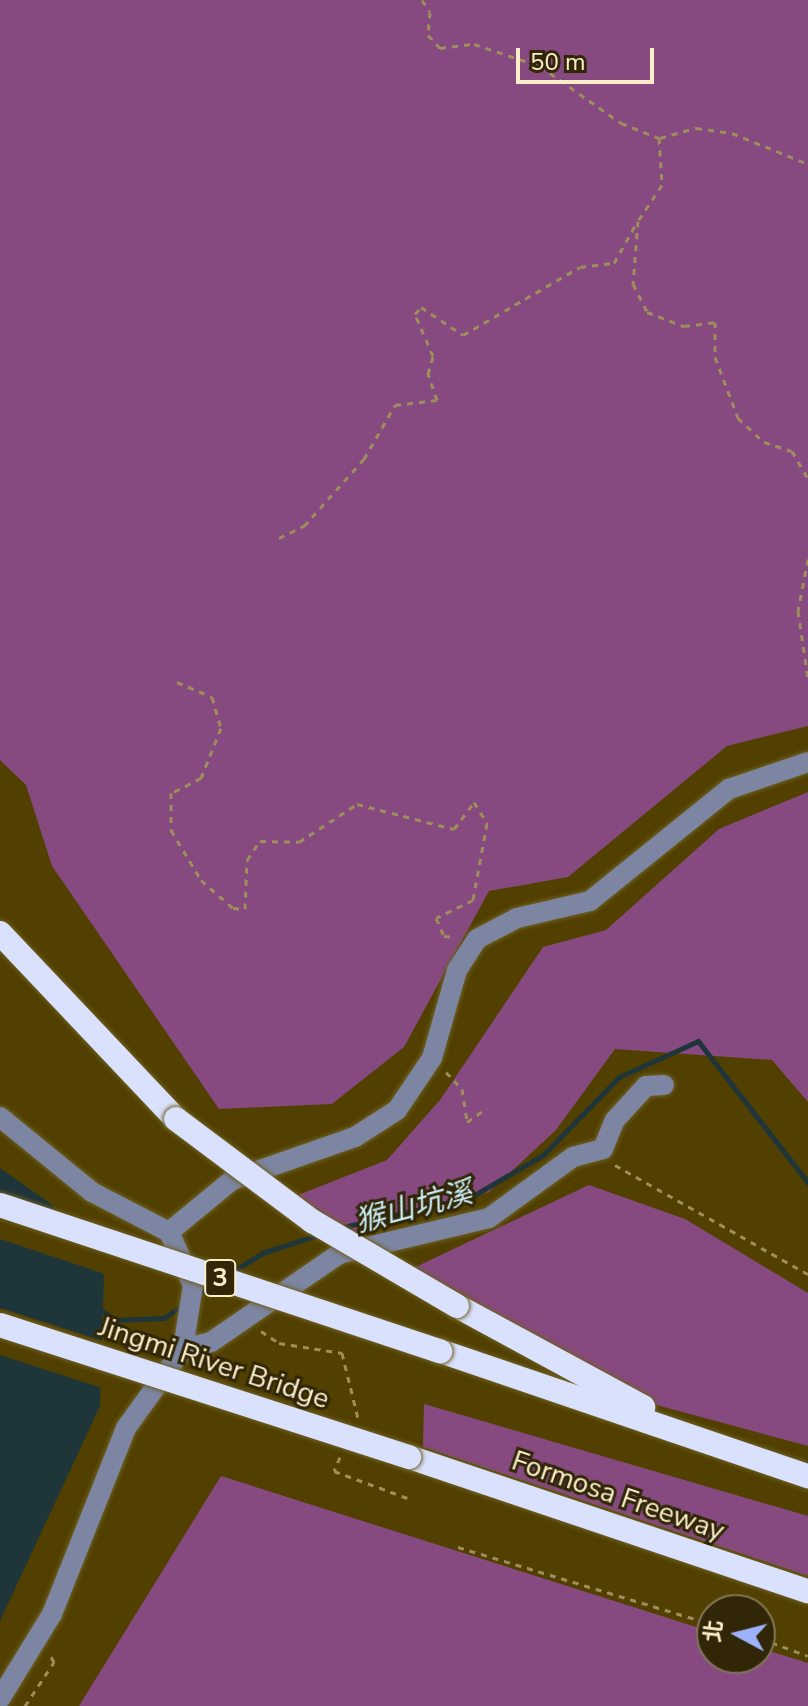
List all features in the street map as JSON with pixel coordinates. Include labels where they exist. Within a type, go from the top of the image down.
[{"type":"highway","points":[[0,933],[176,1119],[312,1221],[457,1306],[702,1438]]},
{"type":"highway","name":"3","points":[[0,1205],[808,1476]]},
{"type":"highway","name":"Jingmi River Bridge","points":[[0,1325],[409,1457]]},
{"type":"highway","name":"Formosa Freeway","points":[[409,1457],[808,1591]]},
{"type":"street","points":[[175,1238],[232,1180],[380,1123],[432,1058],[457,970],[477,939],[517,918],[590,901],[719,796],[808,762]]},
{"type":"street","points":[[183,1349],[244,1321],[339,1254],[489,1218],[573,1157],[603,1149],[615,1120],[646,1086],[664,1085]]},
{"type":"street","points":[[0,1117],[92,1192],[175,1238],[193,1285],[189,1328],[183,1349],[126,1428],[52,1614],[0,1699]]},
{"type":"path","points":[[422,0],[430,12],[428,35],[440,48],[474,44],[540,66],[621,123],[659,138],[696,128],[732,133],[808,164]]},
{"type":"path","points":[[279,538],[304,526],[364,459],[395,405],[437,400],[428,374],[433,356],[415,314],[421,307],[463,335],[580,267],[614,263],[662,185],[659,138]]},
{"type":"path","points":[[638,221],[633,284],[647,312],[684,326],[715,322],[715,357],[738,418],[764,442],[792,451],[808,479]]},
{"type":"path","points":[[808,559],[798,611],[808,679]]},
{"type":"path","points":[[177,682],[212,697],[221,728],[201,778],[171,793],[171,830],[201,880],[233,908],[245,909],[247,860],[260,841],[299,842],[357,804],[391,818],[454,829],[474,802],[487,823],[473,900],[436,918],[444,936],[477,939]]},
{"type":"path","points":[[432,1058],[462,1089],[467,1122],[487,1108]]},
{"type":"path","points":[[603,1149],[616,1165],[808,1274]]},
{"type":"path","points":[[244,1321],[279,1343],[342,1353],[359,1414],[353,1428]]},
{"type":"path","points":[[347,1442],[334,1471],[410,1499]]},
{"type":"path","points":[[458,1547],[696,1619]]},
{"type":"path","points":[[776,1644],[808,1656]]},
{"type":"shaded area","points":[[0,0],[808,0],[808,726],[727,746],[568,877],[489,891],[404,1047],[332,1104],[219,1109],[52,866],[26,785],[0,760]]},
{"type":"shaded area","points":[[808,792],[808,1102],[772,1060],[615,1049],[556,1130],[489,1192],[328,1241],[283,1201],[387,1160],[440,1100],[543,947],[606,930],[719,829]]},
{"type":"shaded area","points":[[589,1185],[685,1219],[808,1293],[808,1446],[638,1400],[388,1280]]},
{"type":"shaded area","points":[[424,1404],[808,1516],[808,1576],[423,1447]]},
{"type":"shaded area","points":[[221,1476],[696,1627],[696,1674],[776,1674],[776,1653],[808,1663],[808,1706],[79,1706]]},
{"type":"water","points":[[0,1168],[51,1204],[104,1276],[100,1406],[0,1621]]},
{"type":"pier","points":[[0,1193],[63,1214],[108,1275],[0,1239]]},
{"type":"pier","points":[[0,1308],[106,1342],[105,1389],[0,1355]]},
{"type":"waterway","name":"猴山坑溪","points":[[339,1228],[471,1197],[543,1155],[619,1077],[698,1041],[808,1183]]},
{"type":"waterway","name":"猴山坑溪","points":[[229,1274],[262,1253],[318,1235]]},
{"type":"waterway","name":"猴山坑溪","points":[[196,1296],[214,1284]]},
{"type":"waterway","name":"猴山坑溪","points":[[98,1308],[116,1320],[164,1318],[184,1304]]}]
